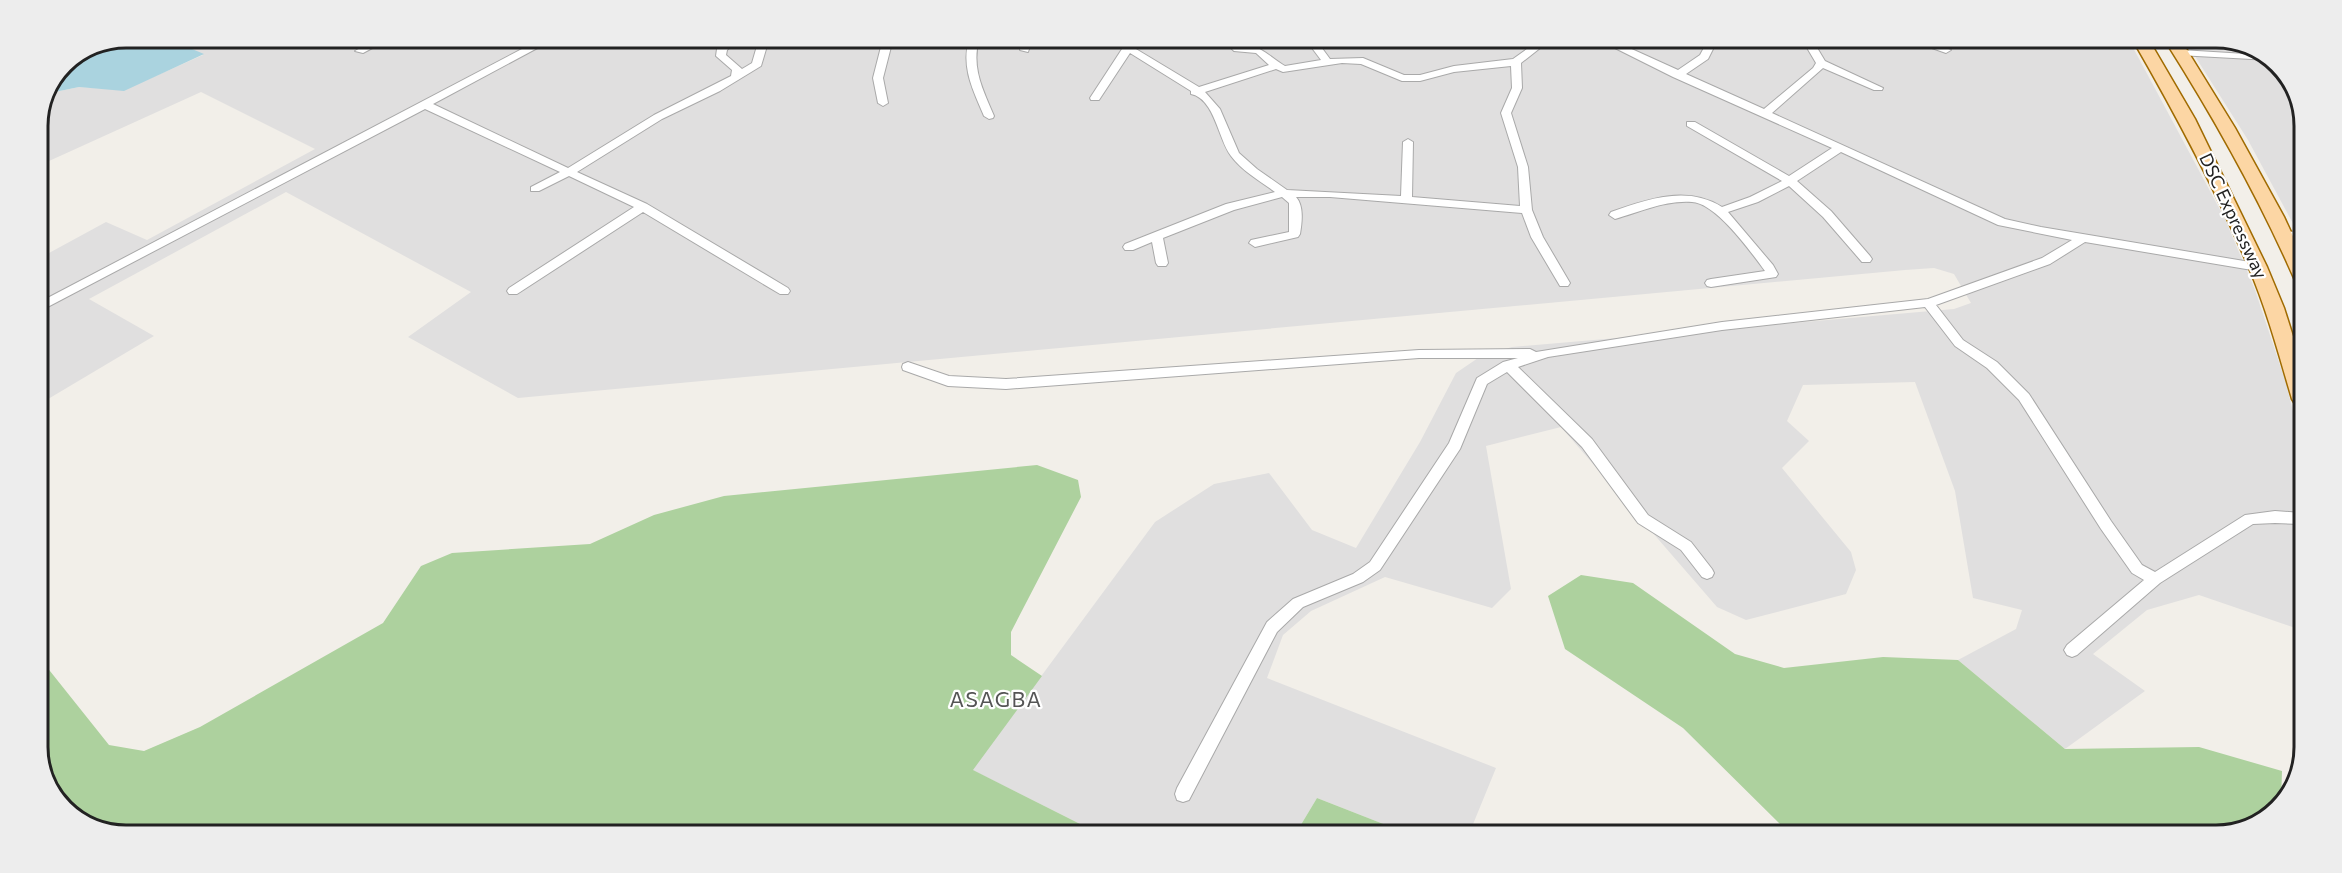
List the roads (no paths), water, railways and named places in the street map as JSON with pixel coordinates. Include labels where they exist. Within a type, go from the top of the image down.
[{"type":"main road","name":"DSC Expressway","points":[[2146,48],[2187,119],[2258,267],[2274,308],[2294,373]]},
{"type":"main road","name":"DSC Expressway","points":[[2178,48],[2234,139],[2286,236],[2294,256]]},
{"type":"street","points":[[360,51],[366,48]]},
{"type":"street","points":[[48,303],[532,48]]},
{"type":"street","points":[[723,48],[721,56],[737,69],[736,77]]},
{"type":"street","points":[[535,189],[570,172],[660,116],[712,93],[757,64],[761,48]]},
{"type":"street","points":[[883,103],[878,78],[886,48]]},
{"type":"street","points":[[971,48],[969,67],[989,116]]},
{"type":"street","points":[[1095,98],[1128,48],[1178,78],[1210,104],[1237,158],[1259,178],[1295,202],[1296,224],[1293,234],[1255,243]]},
{"type":"street","points":[[1317,48],[1327,62]]},
{"type":"street","points":[[1237,49],[1255,49],[1262,52],[1276,66],[1283,69],[1327,62],[1363,61],[1395,76],[1411,79],[1454,69],[1516,62],[1535,48]]},
{"type":"street","points":[[1621,48],[2002,222],[2041,231],[2258,267]]},
{"type":"street","points":[[1677,75],[1704,57],[1709,48]]},
{"type":"street","points":[[1812,48],[1821,63],[1878,88]]},
{"type":"street","points":[[1937,48],[1946,51]]},
{"type":"street","points":[[2185,48],[2251,56]]},
{"type":"street","points":[[1516,62],[1517,88],[1506,113],[1523,167],[1526,210],[1537,237],[1564,284]]},
{"type":"street","points":[[1765,114],[1813,74],[1821,63]]},
{"type":"street","points":[[1195,92],[1276,66]]},
{"type":"street","points":[[426,105],[643,207],[784,291]]},
{"type":"street","points":[[1691,124],[1791,182],[1827,214],[1866,259]]},
{"type":"street","points":[[1406,200],[1408,142]]},
{"type":"street","points":[[1722,211],[1760,199],[1791,182],[1840,148]]},
{"type":"street","points":[[1129,247],[1230,207],[1283,193],[1330,194],[1526,210]]},
{"type":"street","points":[[1615,215],[1645,204],[1692,198],[1705,201],[1722,211],[1772,274],[1712,283]]},
{"type":"street","points":[[513,291],[643,207]]},
{"type":"street","points":[[2286,236],[2294,236]]},
{"type":"street","points":[[1157,237],[1162,264]]},
{"type":"street","points":[[1183,794],[1272,627],[1298,603],[1358,578],[1376,566],[1455,445],[1482,381],[1508,365],[1548,353],[1722,326],[1928,303],[2037,266],[2066,252],[2084,237]]},
{"type":"street","points":[[1928,303],[1959,343],[1992,364],[2024,397],[2106,525],[2137,568],[2155,579]]},
{"type":"street","points":[[908,367],[948,381],[1006,384],[1419,354],[1548,353]]},
{"type":"street","points":[[1508,365],[1587,443],[1642,519],[1686,546],[1707,573]]},
{"type":"street","points":[[2072,650],[2155,579],[2250,519],[2294,518]]},
{"type":"water","points":[[190,48],[204,54],[124,91],[79,87],[56,92],[71,71],[83,61],[111,49]]},
{"type":"district","name":"ASAGBA","points":[[996,700]]}]
